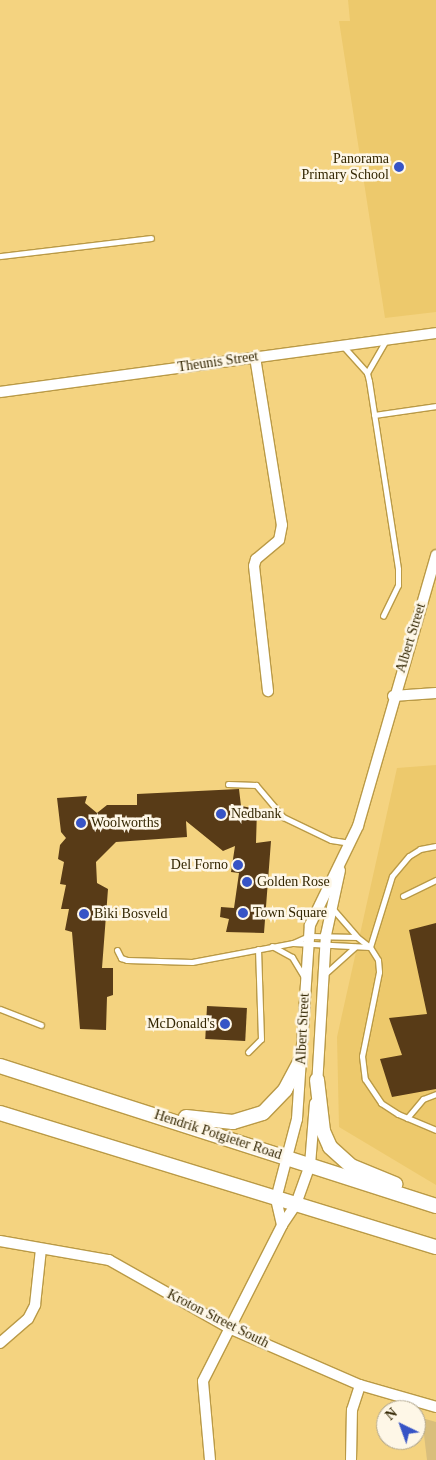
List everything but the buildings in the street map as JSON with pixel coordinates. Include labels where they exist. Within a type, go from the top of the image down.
[{"type":"main road","points":[[122,1104],[217,1123],[246,1119],[263,1112],[278,1099],[300,1062]]},
{"type":"main road","name":"Hendrik Potgieter Road","points":[[0,1066],[436,1204]]},
{"type":"main road","points":[[317,1080],[323,1132],[342,1159],[436,1204]]},
{"type":"main road","points":[[0,1113],[276,1200],[296,1204],[436,1247]]},
{"type":"street","name":"Theunis Street","points":[[0,392],[342,344],[436,334]]},
{"type":"street","points":[[255,356],[282,525],[279,540],[256,558],[254,566],[268,691]]},
{"type":"street","name":"Albert Street","points":[[276,1200],[288,1158],[298,1111],[305,980],[313,914],[352,844],[393,696],[436,555]]},
{"type":"street","points":[[393,696],[436,693]]},
{"type":"street","name":"Albert Street","points":[[210,1460],[203,1381],[282,1225],[296,1204],[310,1165],[326,935],[342,864]]},
{"type":"street","points":[[276,1200],[282,1225]]},
{"type":"street","name":"Kroton Street South","points":[[0,1241],[109,1260],[230,1329],[360,1385],[436,1407]]},
{"type":"street","points":[[0,1343],[28,1318],[35,1305],[41,1249]]},
{"type":"street","points":[[351,1460],[352,1410],[360,1385]]},
{"type":"lane","points":[[0,256],[151,238]]},
{"type":"lane","points":[[367,373],[387,339]]},
{"type":"lane","points":[[342,344],[367,373],[374,415],[398,578],[398,585],[383,616]]},
{"type":"lane","points":[[374,415],[436,406]]},
{"type":"lane","points":[[228,784],[256,785],[283,817],[331,840],[352,844]]},
{"type":"lane","points":[[370,947],[392,876],[410,856],[420,850],[436,846]]},
{"type":"lane","points":[[403,896],[436,880]]},
{"type":"lane","points":[[332,908],[342,924],[370,947],[378,960],[378,979],[363,1048],[363,1070],[374,1095],[407,1118],[436,1130]]},
{"type":"lane","points":[[117,950],[121,958],[127,960],[192,962],[272,946],[309,941],[326,935],[357,936]]},
{"type":"lane","points":[[293,943],[309,941],[325,946],[370,947]]},
{"type":"lane","points":[[272,946],[292,957],[305,980]]},
{"type":"lane","points":[[324,975],[343,954],[355,947]]},
{"type":"lane","points":[[248,1052],[262,1039],[258,949]]},
{"type":"lane","points":[[0,1009],[41,1025]]},
{"type":"lane","points":[[407,1118],[426,1096],[436,1094]]},
{"type":"shaded area","name":"Panorama Primary School","points":[[348,0],[436,0],[436,312],[385,318],[339,21],[350,21]]},
{"type":"shaded area","points":[[436,765],[436,1185],[339,1127],[337,1037],[397,768]]},
{"type":"shaded area","points":[[426,1419],[436,1422],[436,1460],[427,1460]]},
{"type":"place","name":"Panorama Primary School","points":[[399,167]]},
{"type":"place","name":"Nedbank","points":[[221,814]]},
{"type":"place","name":"Woolworths","points":[[81,823]]},
{"type":"place","name":"Del Forno","points":[[238,865]]},
{"type":"place","name":"Golden Rose","points":[[247,882]]},
{"type":"place","name":"Town Square","points":[[243,913]]},
{"type":"place","name":"Biki Bosveld","points":[[84,914]]},
{"type":"place","name":"McDonald's","points":[[225,1024]]}]
